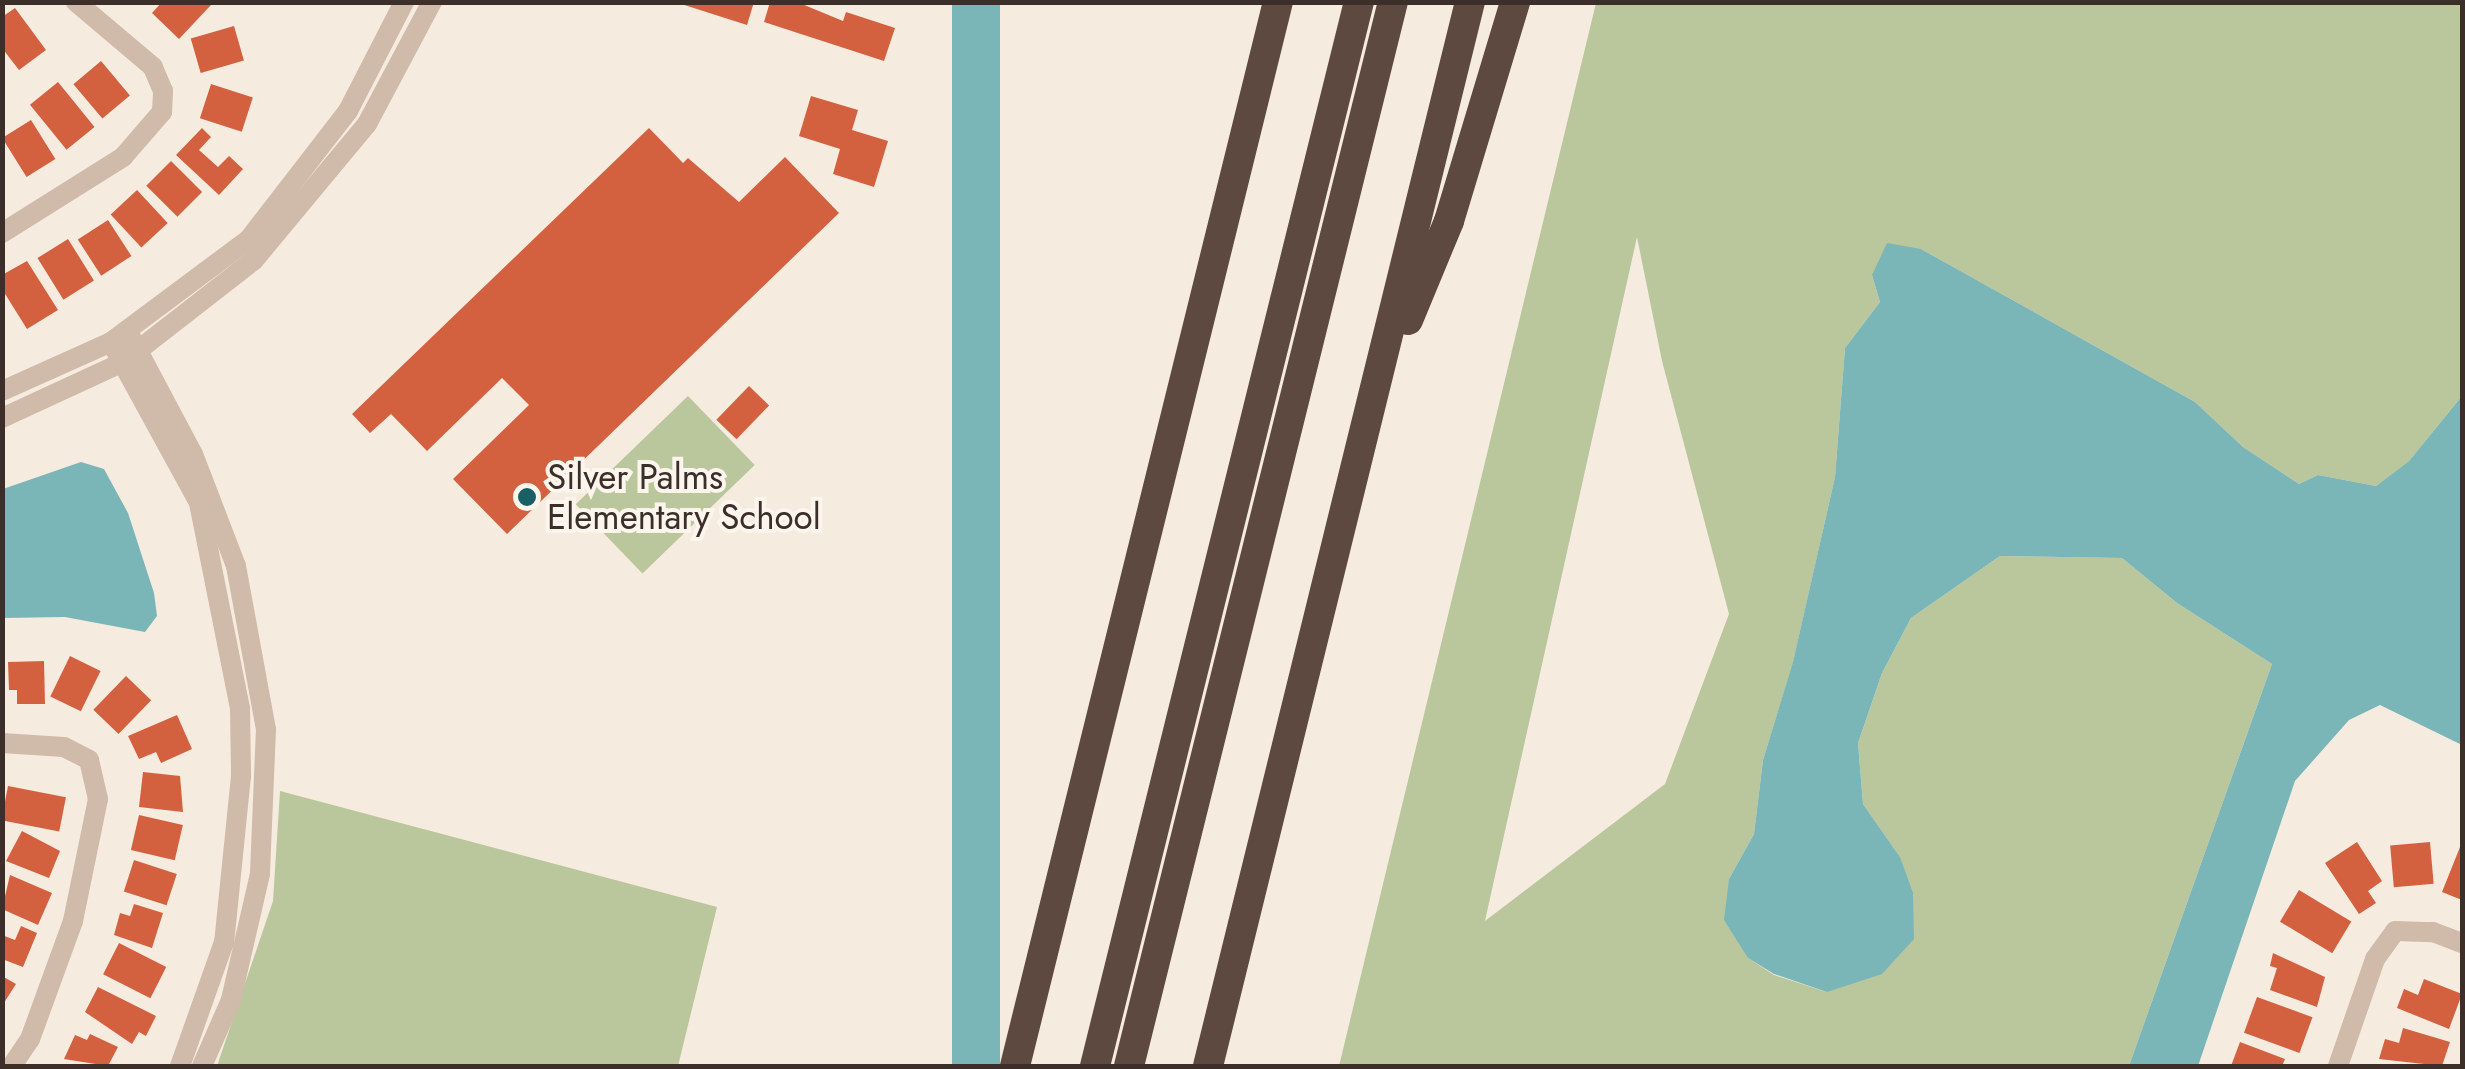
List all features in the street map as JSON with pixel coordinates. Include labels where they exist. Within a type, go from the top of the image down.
[{"type":"highway","points":[[1015,1066],[1278,2]]},
{"type":"highway","points":[[1342,2],[1344,61]]},
{"type":"highway","points":[[1095,1066],[1359,2]]},
{"type":"highway","points":[[1128,1066],[1393,2]]},
{"type":"highway","points":[[1208,1066],[1470,2]]},
{"type":"highway","points":[[1370,410],[1449,221],[1515,2]]},
{"type":"street","points":[[2,234],[123,156],[162,112],[163,90],[153,67],[76,2]]},
{"type":"street","points":[[2,391],[120,337],[250,239],[348,110],[404,2]]},
{"type":"street","points":[[2,418],[131,356],[212,296],[304,208],[368,124],[432,2]]},
{"type":"street","points":[[120,337],[205,478],[236,566],[266,729],[260,874],[231,1000],[202,1066]]},
{"type":"street","points":[[131,356],[198,503],[240,709],[241,776],[224,942],[180,1066]]},
{"type":"street","points":[[2,743],[64,746],[89,760],[98,798],[73,921],[30,1039],[12,1066]]},
{"type":"street","points":[[2338,1066],[2375,959],[2395,931],[2433,932],[2462,943]]},
{"type":"green space","points":[[1596,3],[2462,3],[2462,396],[2409,461],[2376,486],[2318,475],[2299,484],[2243,447],[2195,402],[1921,249],[1872,275],[1880,302],[1845,348],[1835,477],[1793,663],[1763,760],[1754,834],[1729,879],[1748,958],[1774,975],[1827,992],[1900,857],[1863,804],[1858,743],[1882,673],[1911,618],[2000,556],[2122,558],[2177,603],[2272,664],[2129,1066],[1339,1066]],"holes":[[[1637,237],[1662,361],[1729,614],[1665,784],[1485,921]]]},
{"type":"green space","points":[[688,396],[755,465],[642,573],[576,504]]},
{"type":"green space","points":[[280,791],[717,907],[678,1066],[217,1066],[273,901]]},
{"type":"water","points":[[952,3],[1000,3],[1000,1066],[952,1066]]},
{"type":"water","points":[[1887,243],[1921,249],[2195,402],[2243,447],[2299,484],[2318,475],[2376,486],[2409,461],[2462,396],[2462,745],[2380,705],[2349,720],[2295,781],[2198,1066],[2129,1066],[2272,664],[2177,603],[2122,558],[2000,556],[1911,618],[1882,673],[1858,743],[1863,804],[1900,857],[1913,893],[1914,939],[1882,974],[1827,992],[1774,974],[1748,958],[1724,920],[1729,879],[1754,834],[1763,760],[1793,662],[1835,477],[1845,348],[1880,302],[1872,275]]},
{"type":"water","points":[[81,462],[104,469],[128,513],[154,593],[157,616],[145,632],[65,617],[3,618],[3,489]]},
{"type":"building","points":[[162,2],[211,5],[179,39],[152,13]]},
{"type":"building","points":[[675,2],[754,2],[747,25]]},
{"type":"building","points":[[770,2],[797,2],[843,21],[846,12],[895,28],[884,61],[764,22]]},
{"type":"building","points":[[15,8],[46,50],[19,70],[2,48],[2,17]]},
{"type":"building","points":[[234,26],[244,61],[201,73],[191,38]]},
{"type":"building","points":[[101,61],[130,95],[102,119],[73,84]]},
{"type":"building","points":[[58,82],[95,127],[67,150],[30,105]]},
{"type":"building","points":[[211,84],[253,98],[242,132],[200,118]]},
{"type":"building","points":[[811,96],[858,110],[852,130],[888,141],[874,187],[833,174],[840,149],[799,136]]},
{"type":"building","points":[[31,120],[55,159],[27,177],[2,138]]},
{"type":"building","points":[[202,128],[211,137],[199,150],[218,167],[229,156],[243,169],[219,195],[176,155]]},
{"type":"building","points":[[649,128],[683,163],[688,158],[739,202],[785,157],[839,213],[507,534],[453,479],[529,405],[502,378],[427,451],[391,414],[370,433],[352,414]]},
{"type":"building","points":[[171,161],[202,192],[177,217],[146,186]]},
{"type":"building","points":[[137,190],[168,223],[141,247],[111,215]]},
{"type":"building","points":[[108,220],[131,256],[101,276],[78,240]]},
{"type":"building","points":[[68,239],[94,281],[63,300],[37,258]]},
{"type":"building","points":[[27,261],[58,310],[27,329],[2,289],[2,275]]},
{"type":"building","points":[[749,386],[769,405],[736,439],[716,420]]},
{"type":"building","points":[[70,656],[101,671],[81,711],[50,696]]},
{"type":"building","points":[[44,661],[45,704],[17,704],[17,690],[9,690],[8,662]]},
{"type":"building","points":[[126,676],[151,700],[119,734],[93,710]]},
{"type":"building","points":[[177,715],[192,749],[161,763],[156,752],[139,759],[128,736]]},
{"type":"building","points":[[143,772],[180,776],[183,812],[139,807]]},
{"type":"building","points":[[8,786],[66,797],[59,832],[2,820]]},
{"type":"building","points":[[139,815],[183,825],[175,860],[131,850]]},
{"type":"building","points":[[22,831],[60,851],[49,878],[6,861]]},
{"type":"building","points":[[2357,842],[2382,881],[2368,891],[2376,903],[2359,914],[2325,863]]},
{"type":"building","points":[[2430,842],[2434,884],[2394,887],[2390,845]]},
{"type":"building","points":[[2462,848],[2462,900],[2442,892]]},
{"type":"building","points":[[134,860],[177,874],[167,905],[124,891]]},
{"type":"building","points":[[10,875],[52,893],[38,925],[2,909]]},
{"type":"building","points":[[2299,890],[2351,921],[2332,953],[2280,922]]},
{"type":"building","points":[[134,904],[163,913],[152,948],[114,935],[120,913],[130,916]]},
{"type":"building","points":[[21,926],[37,933],[23,967],[2,959],[2,935],[15,940]]},
{"type":"building","points":[[119,943],[166,967],[150,998],[103,974]]},
{"type":"building","points":[[2273,953],[2325,977],[2317,1007],[2270,990],[2277,968],[2270,966]]},
{"type":"building","points":[[2,976],[16,984],[2,1006]]},
{"type":"building","points":[[2424,979],[2462,994],[2449,1029],[2397,1008],[2404,989],[2418,995]]},
{"type":"building","points":[[98,987],[156,1016],[146,1036],[139,1032],[132,1044],[85,1012]]},
{"type":"building","points":[[2257,997],[2312,1017],[2299,1053],[2244,1033]]},
{"type":"building","points":[[2403,1028],[2450,1042],[2442,1066],[2379,1059],[2385,1039],[2399,1043]]},
{"type":"building","points":[[90,1034],[118,1047],[108,1066],[64,1059],[75,1035],[87,1040]]},
{"type":"building","points":[[2240,1042],[2285,1059],[2282,1066],[2231,1066]]},
{"type":"place","name":"Silver Palms Elementary School","points":[[527,497]]}]
